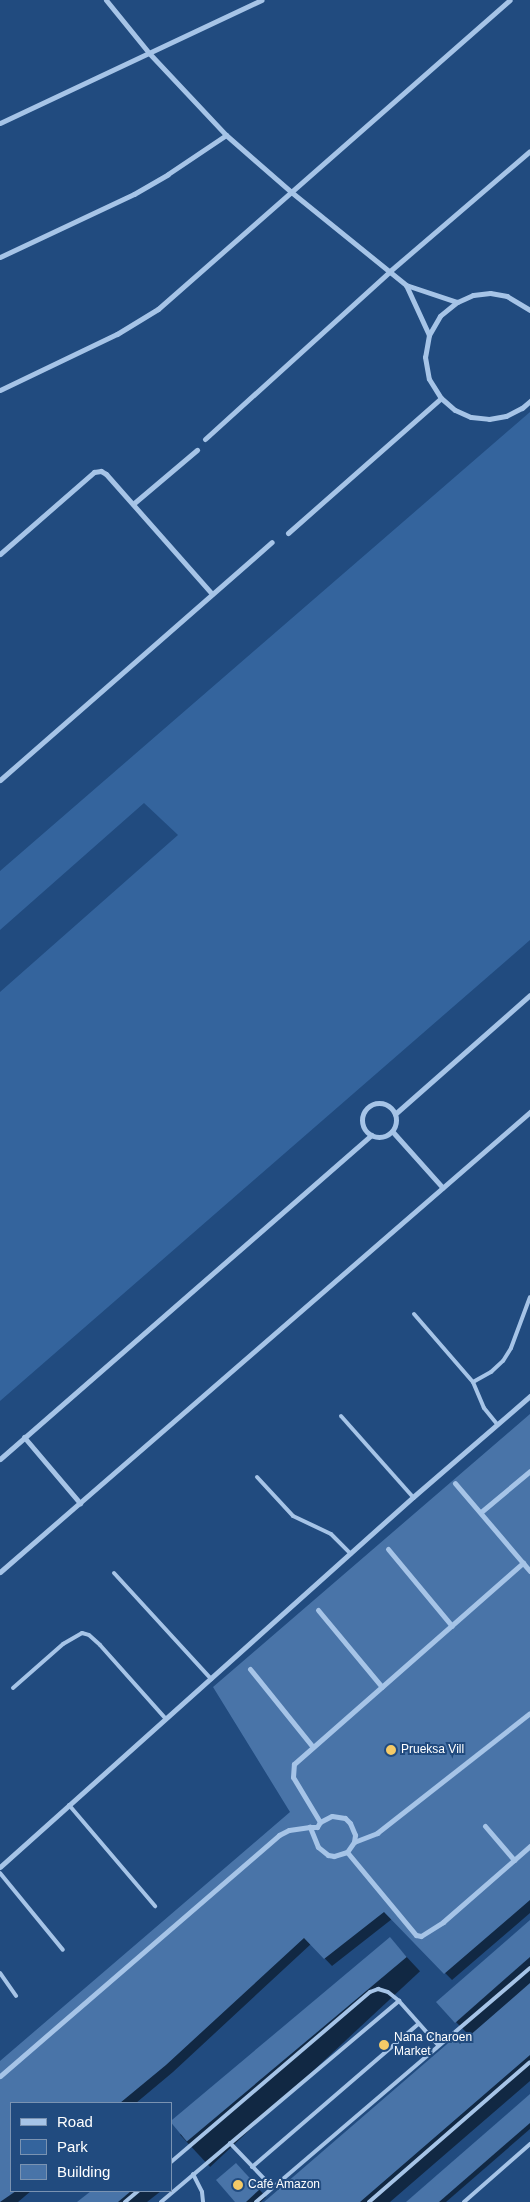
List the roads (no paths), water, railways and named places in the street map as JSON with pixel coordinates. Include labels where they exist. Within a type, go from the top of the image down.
[{"type":"street","points":[[106,0],[149,53],[226,136],[290,191],[406,285],[456,302]]},
{"type":"street","points":[[0,123],[261,0]]},
{"type":"street","points":[[0,390],[142,320],[510,0]]},
{"type":"street","points":[[0,257],[134,194],[226,136]]},
{"type":"street","points":[[205,439],[390,271],[530,152]]},
{"type":"street","points":[[406,285],[429,335]]},
{"type":"street","points":[[530,310],[507,296],[490,293],[472,295],[456,302],[440,316],[429,335],[425,357],[429,379],[441,398],[455,410],[471,417],[489,419],[506,416],[530,402]]},
{"type":"street","points":[[288,533],[441,398]]},
{"type":"street","points":[[133,504],[197,450]]},
{"type":"street","points":[[0,554],[94,472],[101,471],[106,474],[212,594]]},
{"type":"street","points":[[0,780],[272,542]]},
{"type":"street","points":[[395,1114],[530,995]]},
{"type":"street","points":[[379,1103],[385,1104],[395,1114],[396,1119],[392,1131],[380,1137],[371,1135],[362,1123],[363,1112],[367,1107],[379,1103]]},
{"type":"street","points":[[0,1572],[530,1112]]},
{"type":"street","points":[[392,1131],[443,1188]]},
{"type":"street","points":[[0,1458],[371,1135]]},
{"type":"street","points":[[0,1867],[413,1497],[530,1396]]},
{"type":"street","points":[[24,1437],[80,1503]]},
{"type":"street","points":[[481,1512],[530,1471]]},
{"type":"street","points":[[455,1483],[530,1571]]},
{"type":"street","points":[[388,1549],[452,1626]]},
{"type":"street","points":[[320,1822],[293,1777],[294,1764],[523,1563]]},
{"type":"street","points":[[318,1610],[382,1687]]},
{"type":"street","points":[[250,1669],[313,1747]]},
{"type":"street","points":[[310,1827],[318,1847],[322,1851],[334,1856],[346,1852],[354,1842],[377,1833],[530,1713]]},
{"type":"street","points":[[0,2076],[279,1835],[289,1830],[316,1827],[320,1822],[332,1816],[345,1818],[354,1829],[354,1842]]},
{"type":"street","points":[[485,1826],[514,1860]]},
{"type":"street","points":[[346,1852],[416,1935],[421,1936],[443,1922],[530,1846]]},
{"type":"lane","points":[[473,1382],[491,1372],[503,1361],[511,1348],[530,1297]]},
{"type":"lane","points":[[414,1314],[473,1382],[484,1408],[497,1424]]},
{"type":"lane","points":[[342,1416],[413,1497]]},
{"type":"lane","points":[[257,1477],[293,1516],[331,1534],[350,1554]]},
{"type":"lane","points":[[114,1573],[211,1679]]},
{"type":"lane","points":[[13,1688],[63,1644],[82,1633],[89,1635],[100,1645],[166,1719]]},
{"type":"lane","points":[[69,1805],[155,1906]]},
{"type":"lane","points":[[0,1873],[63,1950]]},
{"type":"lane","points":[[256,2202],[528,1970],[530,1976]]},
{"type":"lane","points":[[0,1973],[16,1996]]},
{"type":"lane","points":[[172,2161],[370,1992],[378,1989],[388,1992],[399,2001],[438,2045]]},
{"type":"lane","points":[[172,2192],[399,2001]]},
{"type":"lane","points":[[252,2167],[418,2024]]},
{"type":"lane","points":[[369,2202],[530,2062]]},
{"type":"lane","points":[[230,2143],[272,2187]]},
{"type":"lane","points":[[464,2202],[530,2144]]},
{"type":"lane","points":[[193,2174],[202,2192],[203,2202]]},
{"type":"lane","points":[[125,2202],[137,2192]]},
{"type":"lane","points":[[160,2202],[172,2192]]},
{"type":"place","name":"Prueksa Vill","points":[[391,1750]]},
{"type":"place","name":"Nana Charoen Market","points":[[384,2045]]},
{"type":"place","name":"Café Amazon","points":[[238,2185]]}]
